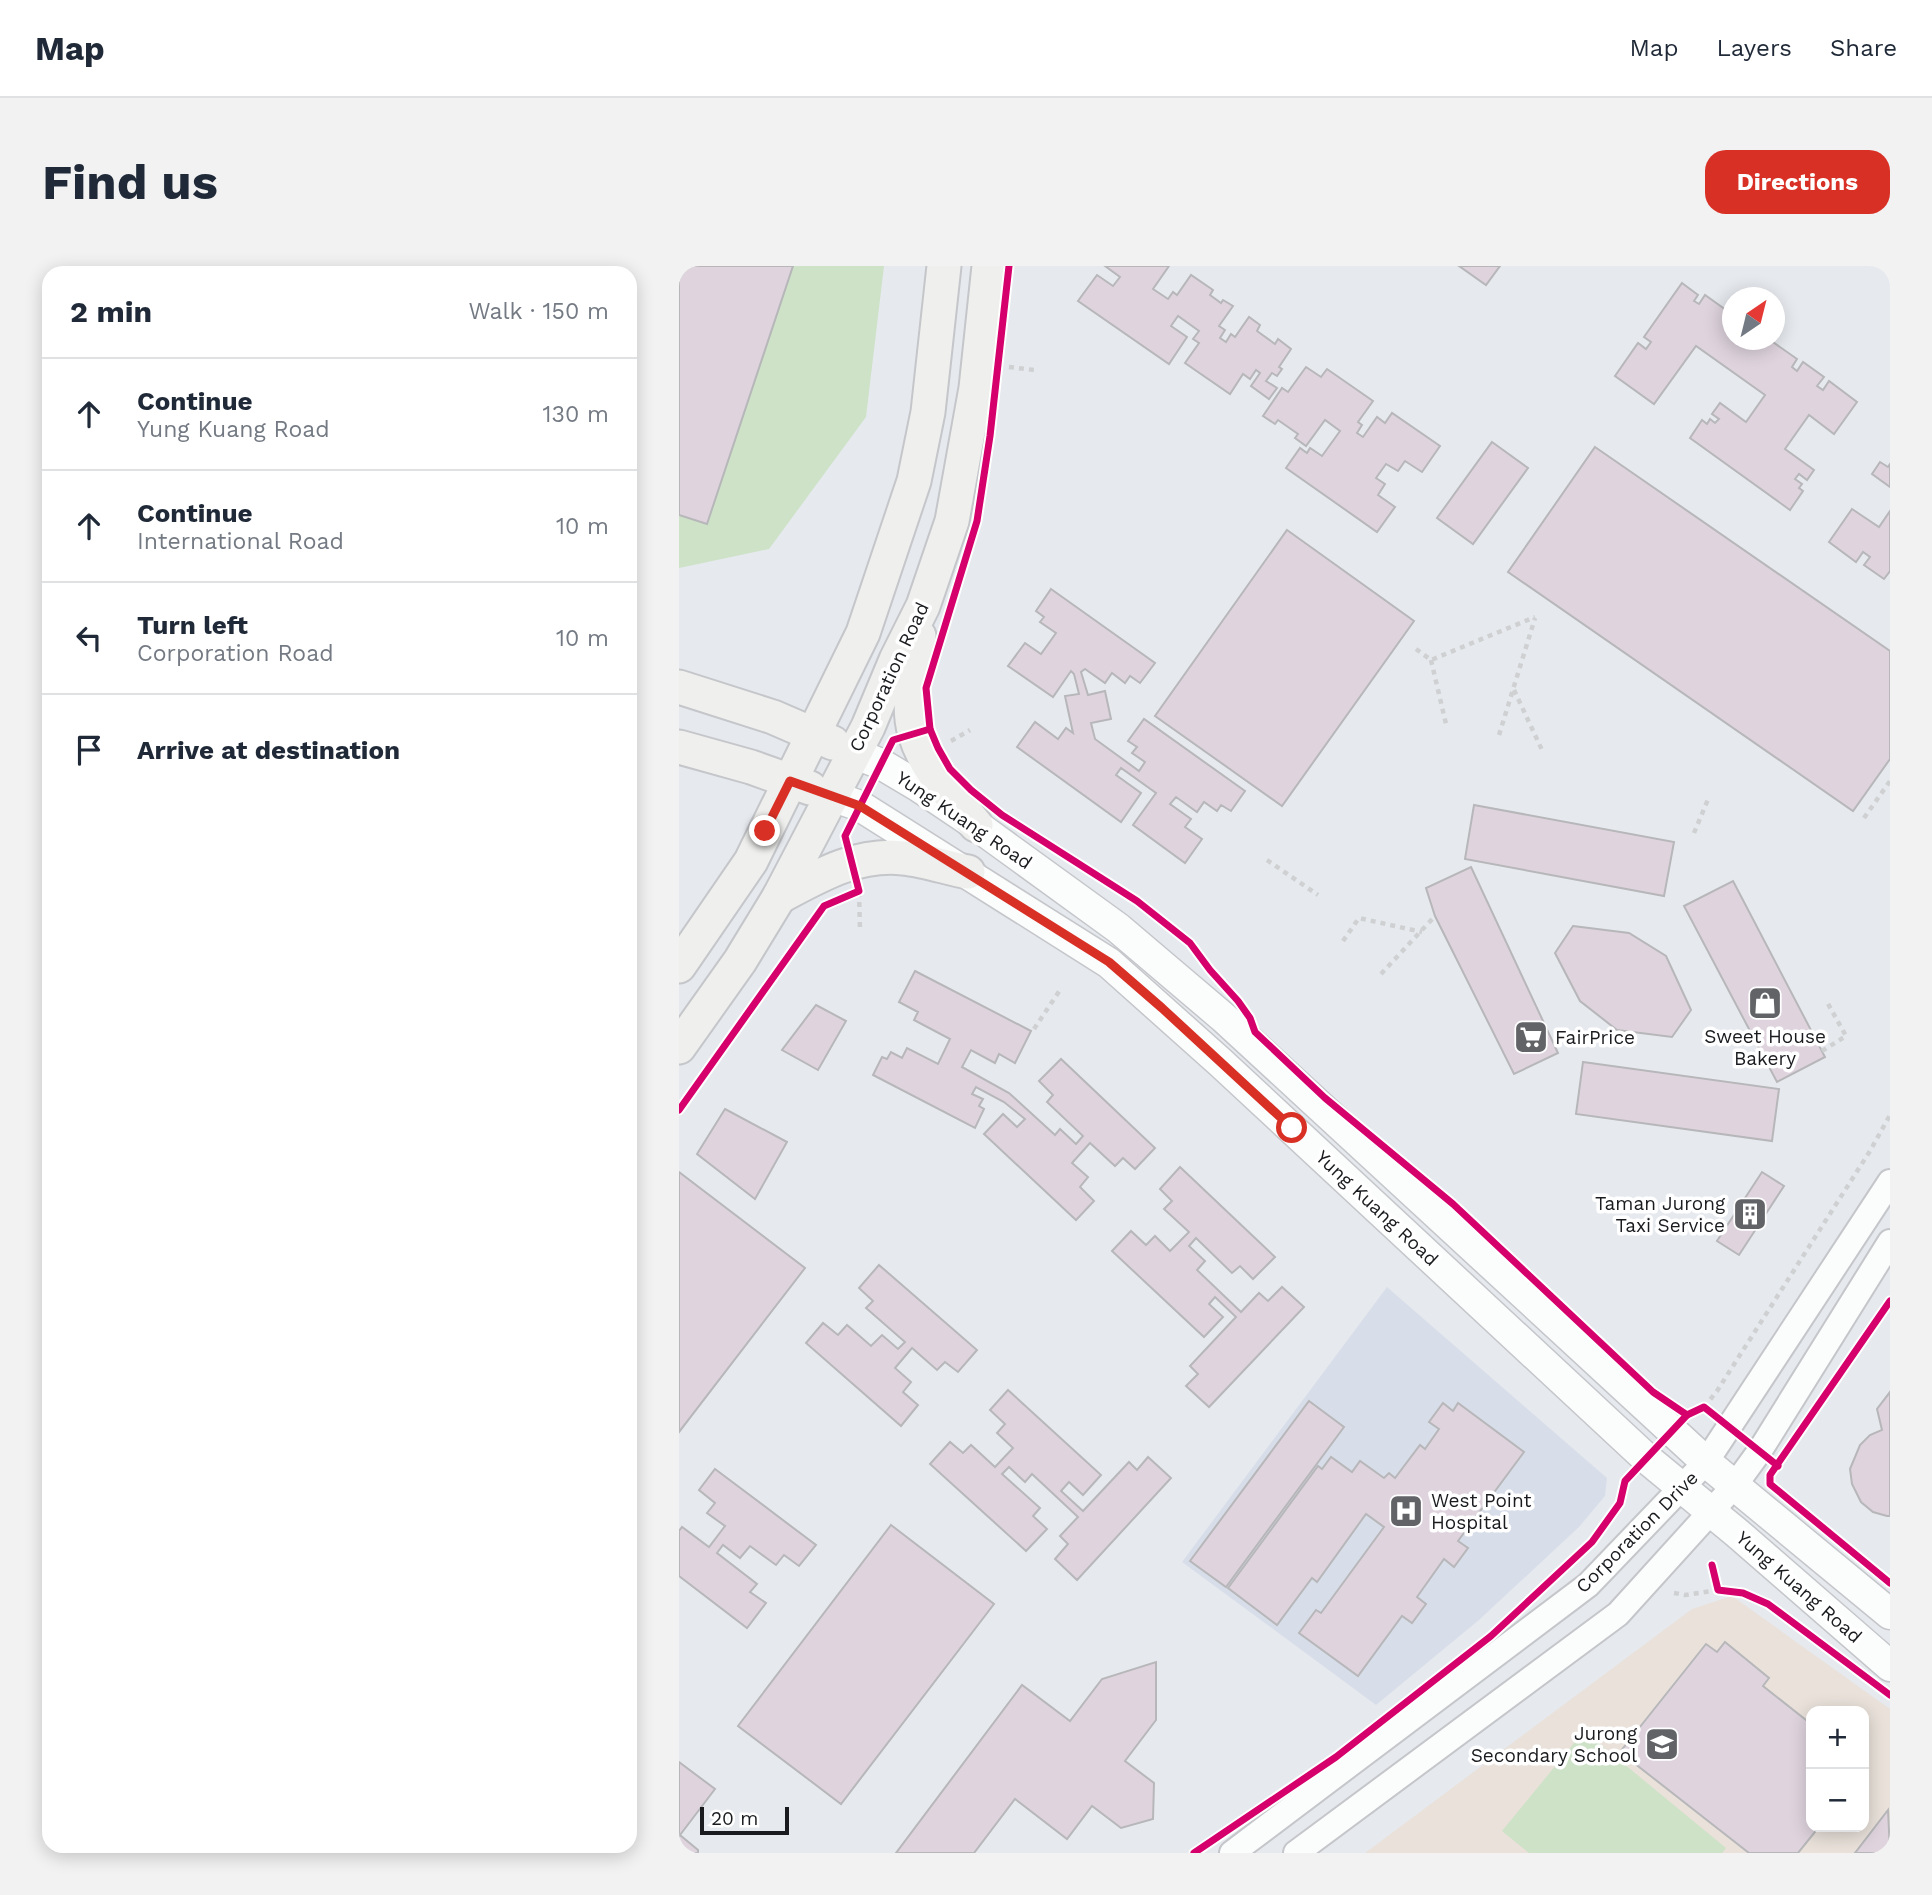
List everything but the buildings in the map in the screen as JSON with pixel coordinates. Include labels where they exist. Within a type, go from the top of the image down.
[{"type":"main road","points":[[679,966],[751,861],[863,633],[914,481],[928,412],[944,266]]},
{"type":"main road","name":"Corporation Road","points":[[679,1047],[740,961],[779,897],[855,753],[923,606],[952,521],[976,388],[989,266]]},
{"type":"main road","points":[[923,606],[912,694],[914,733],[934,774],[976,825]]},
{"type":"main road","points":[[679,688],[773,717],[855,753]]},
{"type":"main road","points":[[679,747],[751,767],[832,796]]},
{"type":"main road","points":[[779,897],[827,872],[855,876],[903,858],[968,872]]},
{"type":"street","name":"Yung Kuang Road","points":[[855,753],[881,764],[976,825],[1118,928],[1224,1018],[1706,1462],[1890,1614]]},
{"type":"street","name":"Yung Kuang Road","points":[[832,796],[860,806],[1109,962],[1681,1489],[1890,1666]]},
{"type":"street","name":"Corporation Drive","points":[[1232,1853],[1588,1585],[1706,1462],[1890,1182]]},
{"type":"street","name":"Corporation Drive","points":[[1296,1853],[1618,1614],[1735,1485],[1890,1242]]},
{"type":"path","points":[[998,365],[1034,370]]},
{"type":"path","points":[[1431,660],[1535,617],[1499,735]]},
{"type":"path","points":[[1416,649],[1431,660],[1446,724]]},
{"type":"path","points":[[1514,690],[1542,750]]},
{"type":"path","points":[[1864,818],[1890,781]]},
{"type":"path","points":[[1695,833],[1709,797]]},
{"type":"path","points":[[1267,860],[1318,895]]},
{"type":"path","points":[[847,895],[855,876]]},
{"type":"path","points":[[855,876],[860,930]]},
{"type":"path","points":[[1381,974],[1435,916]]},
{"type":"path","points":[[1343,941],[1359,918],[1422,932]]},
{"type":"path","points":[[1034,1029],[1060,990]]},
{"type":"path","points":[[1822,1051],[1846,1036],[1828,1002]]},
{"type":"path","points":[[1672,1431],[1687,1415],[1704,1407],[1717,1391],[1870,1151],[1890,1115]]},
{"type":"path","points":[[1704,1407],[1729,1428]]},
{"type":"path","points":[[1712,1564],[1718,1590]]},
{"type":"path","points":[[1666,1592],[1685,1595],[1718,1590],[1743,1593],[1768,1604],[1790,1620]]},
{"type":"shaded area","name":"West Point Hospital","points":[[1387,1287],[1607,1478],[1605,1496],[1579,1527],[1479,1620],[1376,1705],[1182,1562]]},
{"type":"shaded area","name":"Jurong Secondary School","points":[[1732,1596],[1890,1709],[1890,1853],[1365,1853],[1692,1609]]},
{"type":"green space","points":[[679,266],[884,266],[866,417],[769,549],[679,568]]},
{"type":"green space","points":[[1584,1731],[1726,1848],[1722,1853],[1529,1853],[1502,1831]]},
{"type":"cycle path","points":[[1009,266],[990,436],[977,521],[926,688],[930,729],[950,769],[1002,815],[1137,901],[1190,943],[1238,1001],[1250,1018],[1255,1032],[1325,1098],[1453,1204],[1653,1392],[1687,1415],[1704,1407],[1778,1466]]},
{"type":"cycle path","points":[[679,1110],[824,906],[859,891],[845,836],[893,740],[930,729]]},
{"type":"cycle path","points":[[1890,1301],[1770,1475],[1770,1484],[1890,1583]]},
{"type":"cycle path","points":[[1194,1853],[1336,1757],[1491,1636],[1592,1542],[1620,1503],[1625,1481],[1687,1415]]},
{"type":"cycle path","points":[[1712,1565],[1718,1590],[1743,1593],[1768,1604],[1890,1695]]},
{"type":"place","name":"Sweet House Bakery","points":[[1765,1003]]},
{"type":"place","name":"FairPrice","points":[[1531,1037]]},
{"type":"place","name":"Taman Jurong Taxi Service","points":[[1750,1214]]},
{"type":"place","name":"West Point Hospital","points":[[1406,1511]]},
{"type":"place","name":"Jurong Secondary School","points":[[1662,1744]]},
{"type":"route","points":[[765,831],[790,781],[860,806],[1109,962],[1292,1128]]}]
